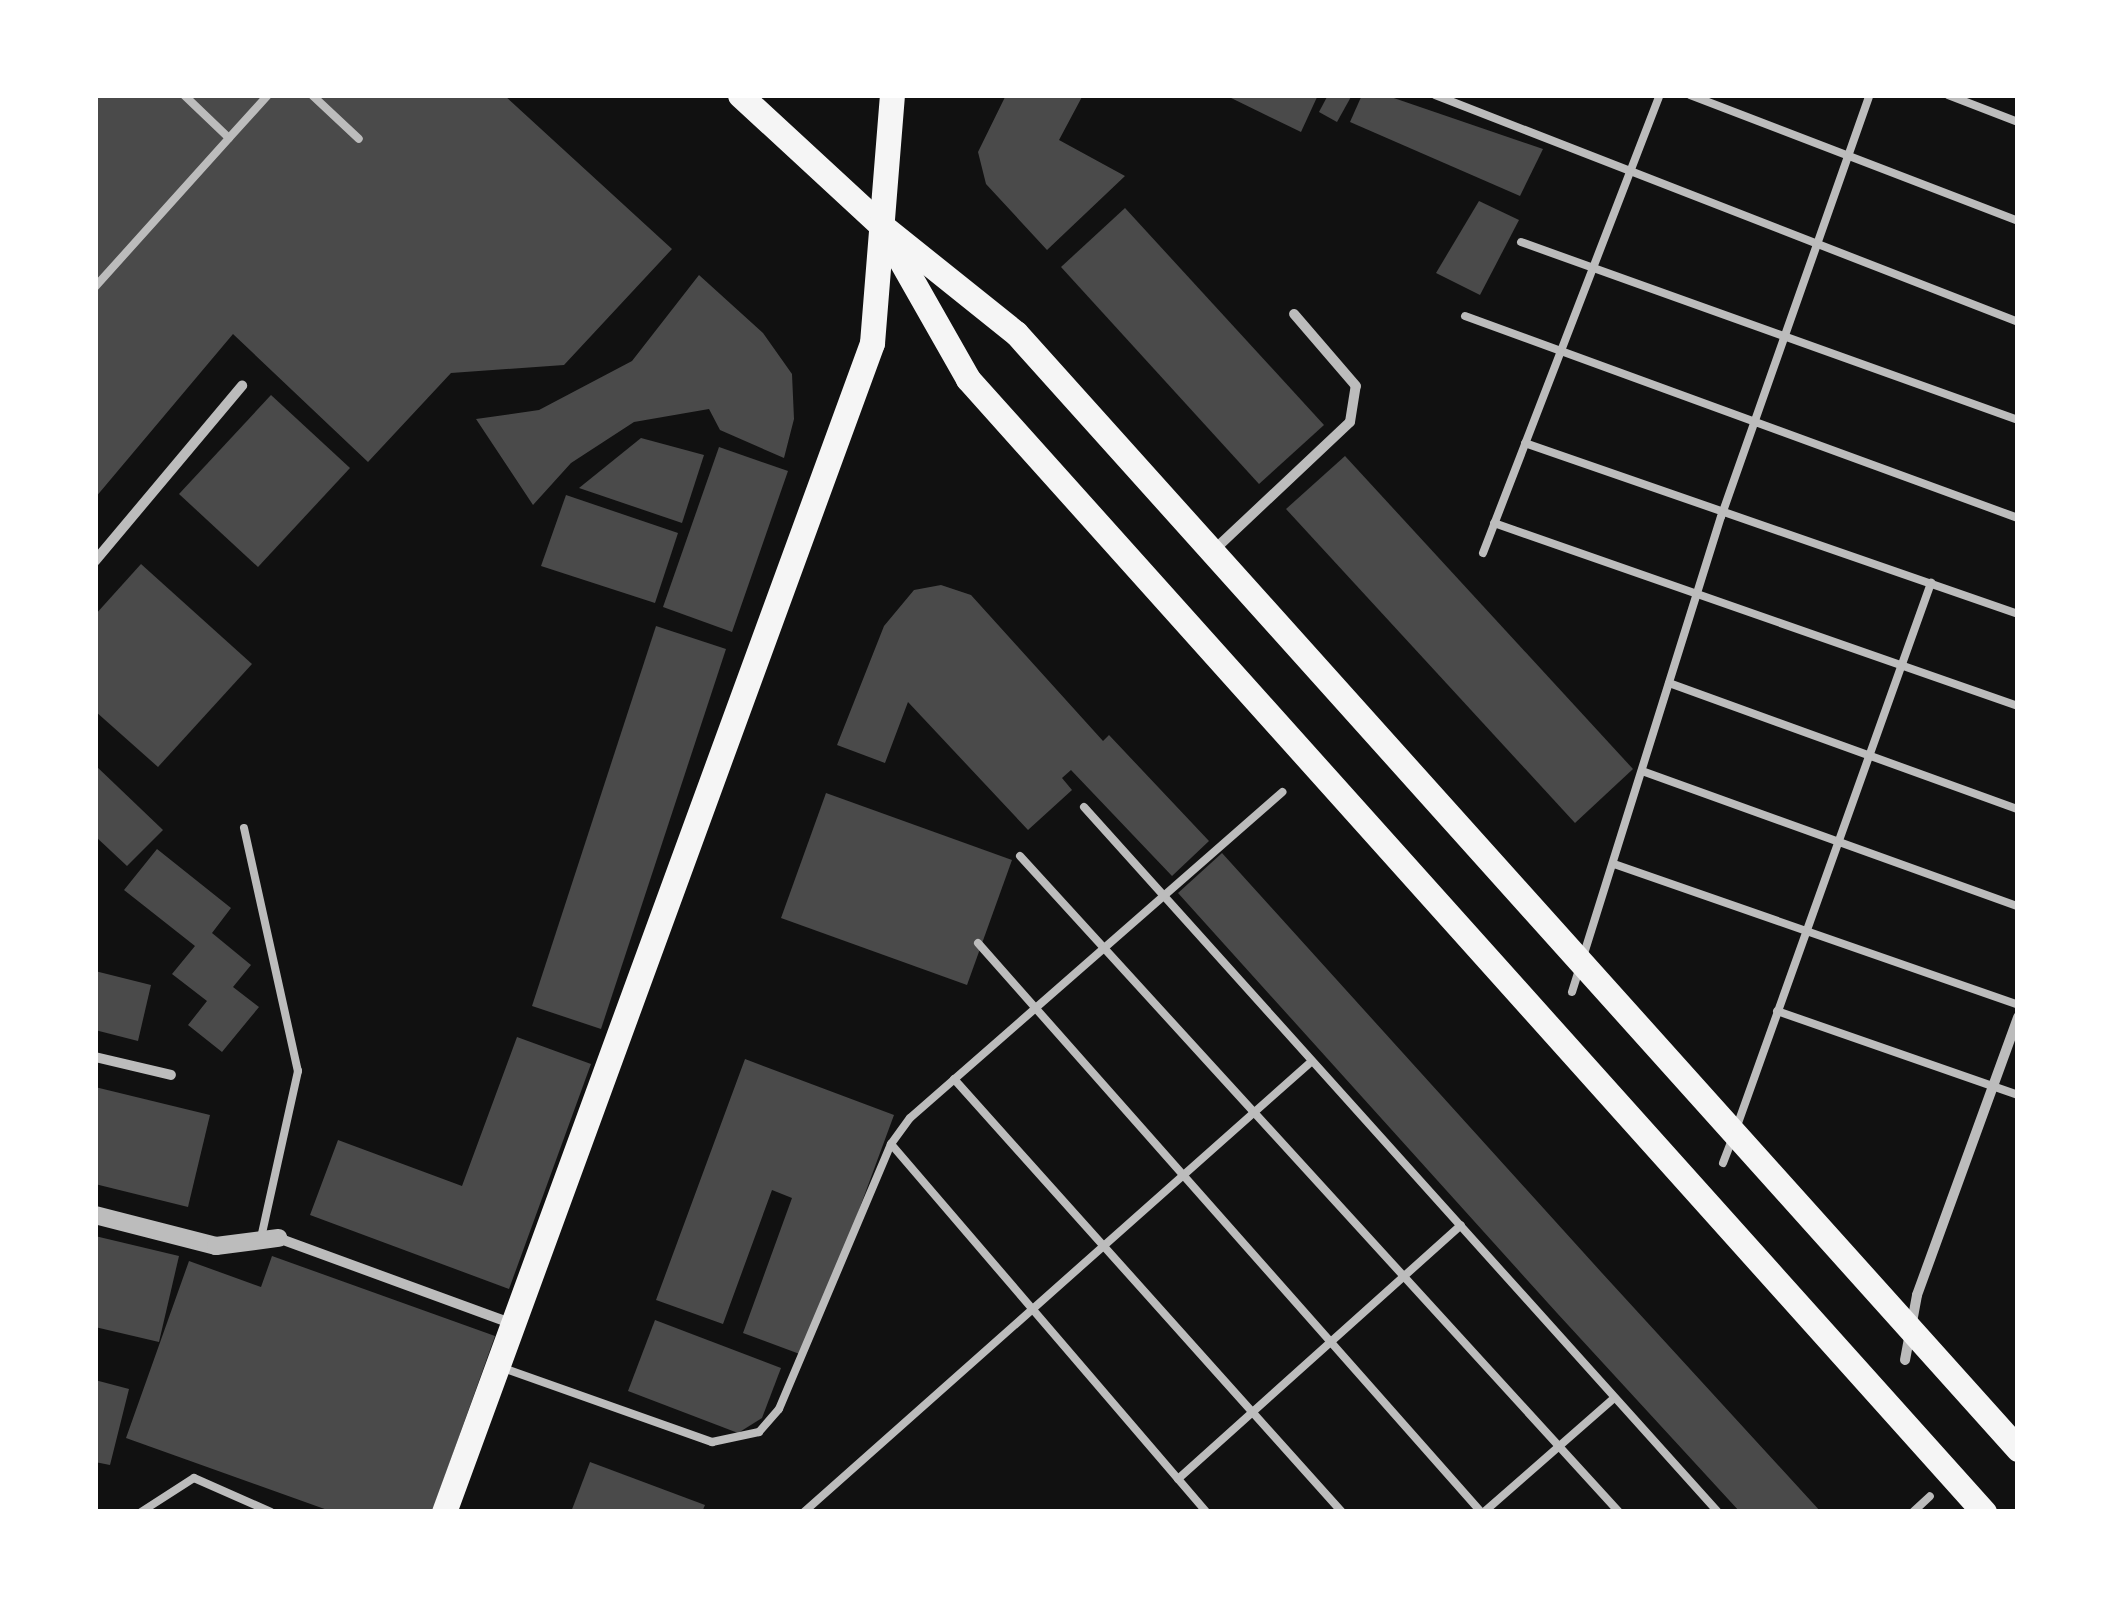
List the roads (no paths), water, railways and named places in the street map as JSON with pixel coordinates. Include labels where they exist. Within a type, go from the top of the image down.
[{"type":"main road","points":[[740,95],[880,225],[1016,334],[2018,1449]]},
{"type":"main road","points":[[444,1512],[872,343],[892,95]]},
{"type":"main road","points":[[880,225],[968,378],[1984,1512]]},
{"type":"street","points":[[1212,552],[1350,422],[1356,386],[1294,314]]},
{"type":"street","points":[[95,562],[242,386]]},
{"type":"street","points":[[1905,1360],[1916,1295],[2018,1017]]},
{"type":"street","points":[[95,1056],[171,1075]]},
{"type":"street","points":[[95,1216],[216,1246],[270,1239],[514,1324]]},
{"type":"lane","points":[[184,95],[229,138]]},
{"type":"lane","points":[[95,287],[268,95]]},
{"type":"lane","points":[[312,95],[359,139]]},
{"type":"lane","points":[[1435,95],[2018,322]]},
{"type":"lane","points":[[1482,553],[1660,95]]},
{"type":"lane","points":[[1690,95],[2018,222]]},
{"type":"lane","points":[[1572,992],[1722,512],[1870,95]]},
{"type":"lane","points":[[1948,95],[2018,122]]},
{"type":"lane","points":[[1521,242],[2018,420]]},
{"type":"lane","points":[[1465,316],[2018,518]]},
{"type":"lane","points":[[1525,443],[2018,614]]},
{"type":"lane","points":[[1494,523],[2018,706]]},
{"type":"lane","points":[[1724,1163],[1931,583]]},
{"type":"lane","points":[[1669,683],[2018,809]]},
{"type":"lane","points":[[1642,771],[2018,906]]},
{"type":"lane","points":[[498,1366],[712,1442],[759,1432],[778,1409],[891,1144],[954,1079],[1282,792]]},
{"type":"lane","points":[[1084,807],[1718,1512]]},
{"type":"lane","points":[[244,828],[298,1070],[270,1239]]},
{"type":"lane","points":[[1020,856],[1408,1275],[1620,1512]]},
{"type":"lane","points":[[1614,864],[2018,1006]]},
{"type":"lane","points":[[978,943],[1482,1512],[1614,1398]]},
{"type":"lane","points":[[1777,1011],[2018,1095]]},
{"type":"lane","points":[[804,1512],[1312,1061]]},
{"type":"lane","points":[[954,1079],[1342,1512]]},
{"type":"lane","points":[[891,1144],[1206,1512]]},
{"type":"lane","points":[[1178,1479],[1461,1225]]},
{"type":"lane","points":[[141,1512],[194,1478],[271,1512]]},
{"type":"lane","points":[[1913,1512],[1930,1496]]}]
